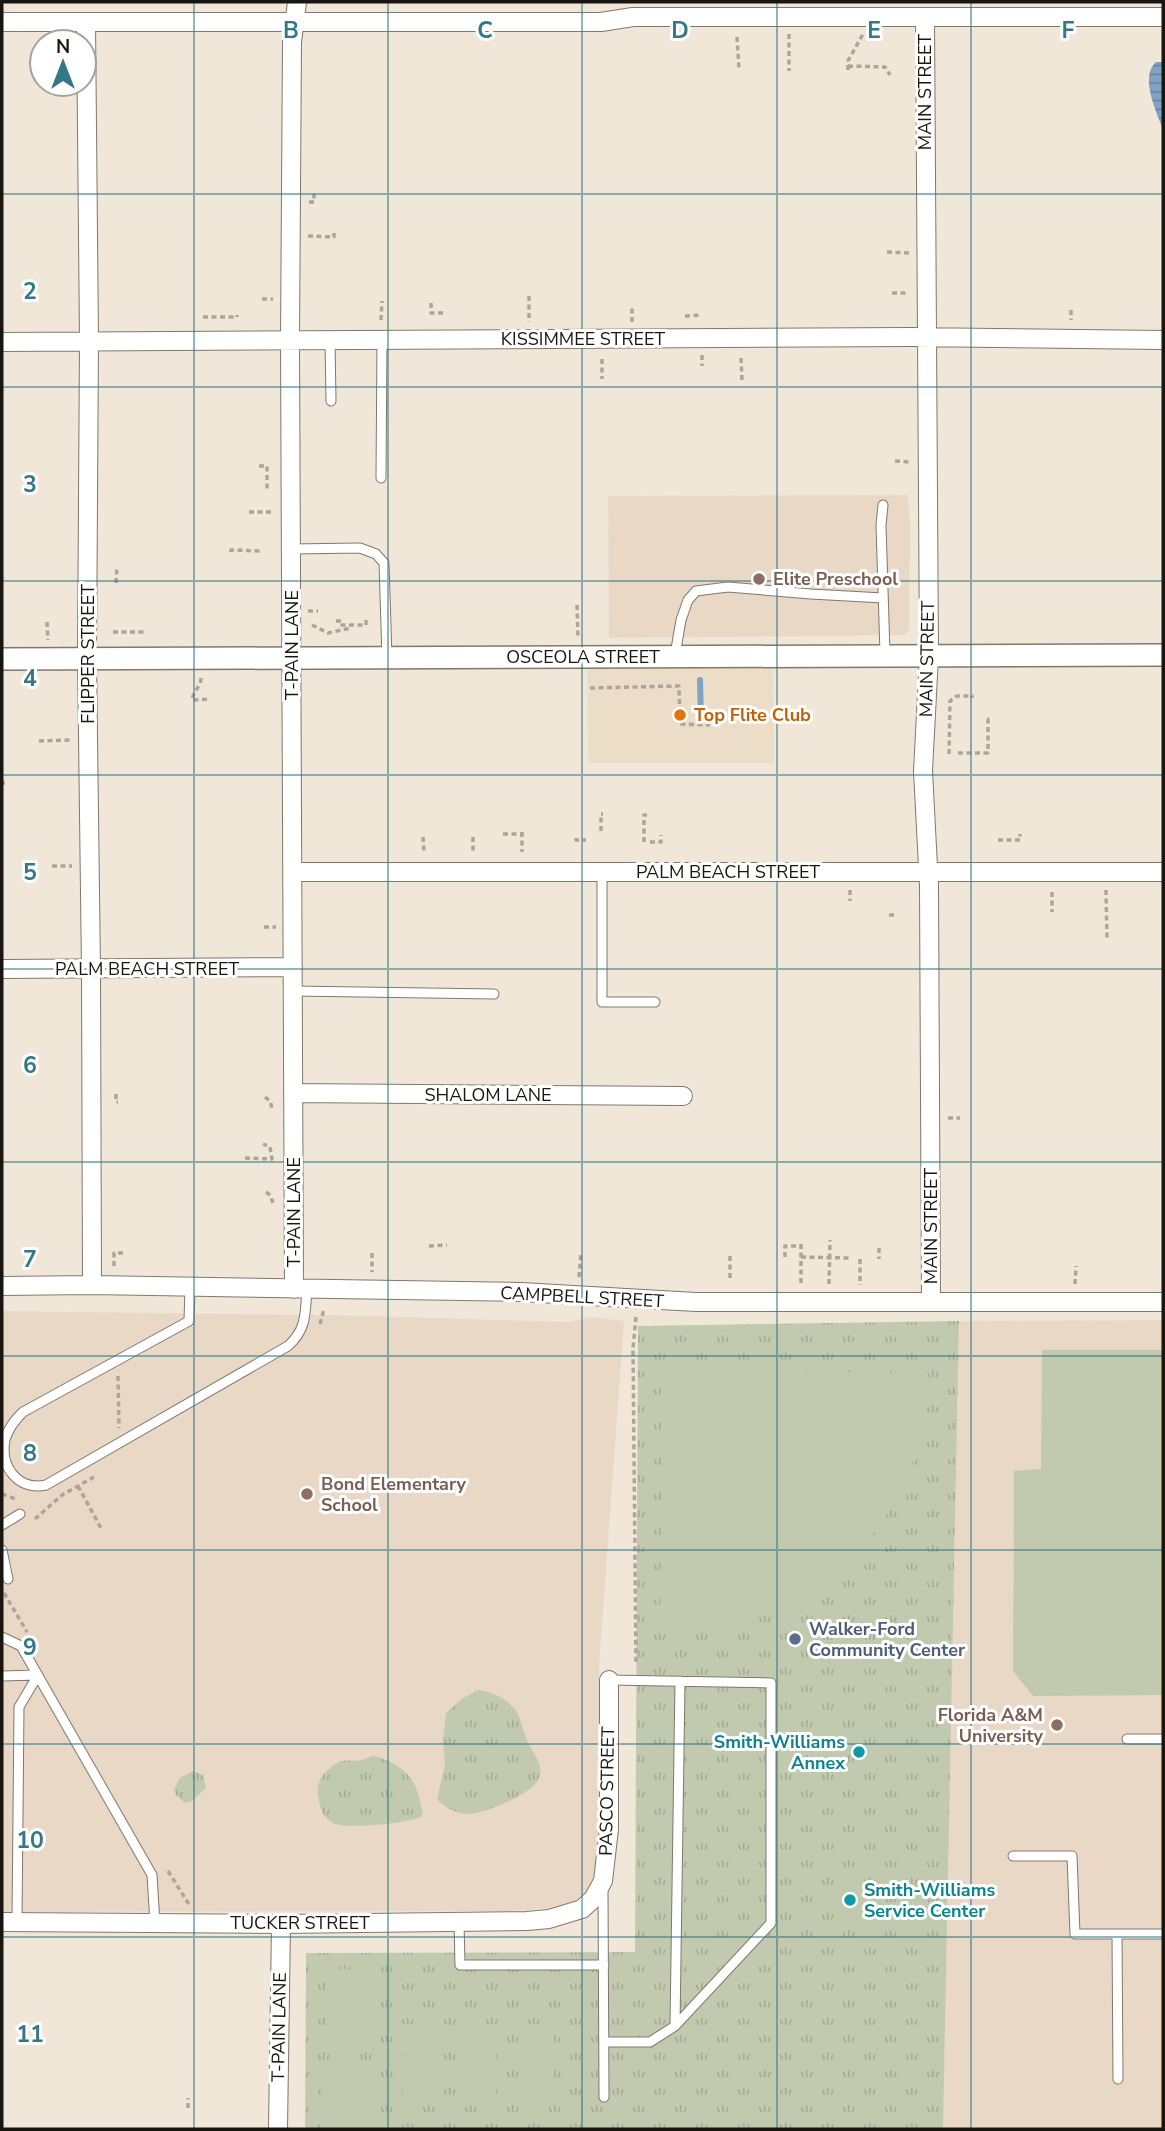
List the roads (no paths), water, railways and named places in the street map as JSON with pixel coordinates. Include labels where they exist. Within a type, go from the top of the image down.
[{"type":"street","name":"T-PAIN LANE","points":[[297,2],[292,42],[290,341],[293,1093],[300,1290]]},
{"type":"street","points":[[2,22],[601,22],[633,10],[925,17],[1163,17]]},
{"type":"street","name":"MAIN STREET","points":[[925,17],[929,656],[923,771],[929,872],[931,1301]]},
{"type":"street","name":"FLIPPER STREET","points":[[86,22],[92,1285]]},
{"type":"street","name":"KISSIMMEE STREET","points":[[2,342],[926,337],[1163,340]]},
{"type":"street","name":"OSCEOLA STREET","points":[[2,659],[1163,655]]},
{"type":"street","name":"PALM BEACH STREET","points":[[293,872],[1163,872]]},
{"type":"street","name":"PALM BEACH STREET","points":[[2,970],[293,967]]},
{"type":"street","name":"SHALOM LANE","points":[[293,1093],[683,1096]]},
{"type":"street","name":"CAMPBELL STREET","points":[[2,1286],[92,1285],[532,1293],[696,1302],[1163,1302]]},
{"type":"street","name":"PASCO STREET","points":[[593,1899],[603,1881],[609,1829],[609,1680]]},
{"type":"street","name":"TUCKER STREET","points":[[9,1922],[281,1924],[549,1919],[582,1909],[593,1899]]},
{"type":"street","name":"T-PAIN LANE","points":[[278,2129],[281,1924]]},
{"type":"lane","points":[[330,340],[331,401]]},
{"type":"lane","points":[[381,478],[382,340]]},
{"type":"lane","points":[[883,505],[881,525],[885,656]]},
{"type":"lane","points":[[291,549],[360,548],[376,554],[384,563],[387,658]]},
{"type":"lane","points":[[675,657],[681,620],[688,600],[696,591],[728,587],[883,598]]},
{"type":"lane","points":[[602,872],[602,1002],[655,1002]]},
{"type":"lane","points":[[293,990],[494,994]]},
{"type":"lane","points":[[190,1288],[189,1321],[23,1412],[13,1422],[4,1442],[3,1453],[7,1468],[18,1482],[36,1487],[46,1485],[288,1346],[301,1332],[304,1319],[300,1290]]},
{"type":"lane","points":[[2,1525],[20,1514]]},
{"type":"lane","points":[[2,1549],[8,1579]]},
{"type":"lane","points":[[2,1637],[21,1646],[152,1875],[155,1924]]},
{"type":"lane","points":[[2,1676],[38,1675]]},
{"type":"lane","points":[[9,1922],[19,1707],[38,1675]]},
{"type":"lane","points":[[604,2042],[650,2042],[675,2026],[771,1923],[771,1683],[609,1680]]},
{"type":"lane","points":[[675,2026],[680,1681]]},
{"type":"lane","points":[[1127,1739],[1163,1739]]},
{"type":"lane","points":[[1013,1856],[1072,1856],[1075,1934],[1163,1934]]},
{"type":"lane","points":[[603,1881],[604,2097]]},
{"type":"lane","points":[[459,1921],[460,1965],[604,1965]]},
{"type":"lane","points":[[1117,1934],[1118,2079]]},
{"type":"water","points":[[1156,62],[1163,62],[1163,130],[1149,85],[1151,68]]},
{"type":"waterway","points":[[700,680],[701,717]]},
{"type":"place","name":"Elite Preschool","points":[[759,579]]},
{"type":"place","name":"Top Flite Club","points":[[680,715]]},
{"type":"place","name":"Bond Elementary School","points":[[307,1494]]},
{"type":"place","name":"Walker-Ford Community Center","points":[[795,1639]]},
{"type":"place","name":"Florida A&M University","points":[[1057,1725]]},
{"type":"place","name":"Smith-Williams Annex","points":[[859,1752]]},
{"type":"place","name":"Smith-Williams Service Center","points":[[850,1900]]}]
